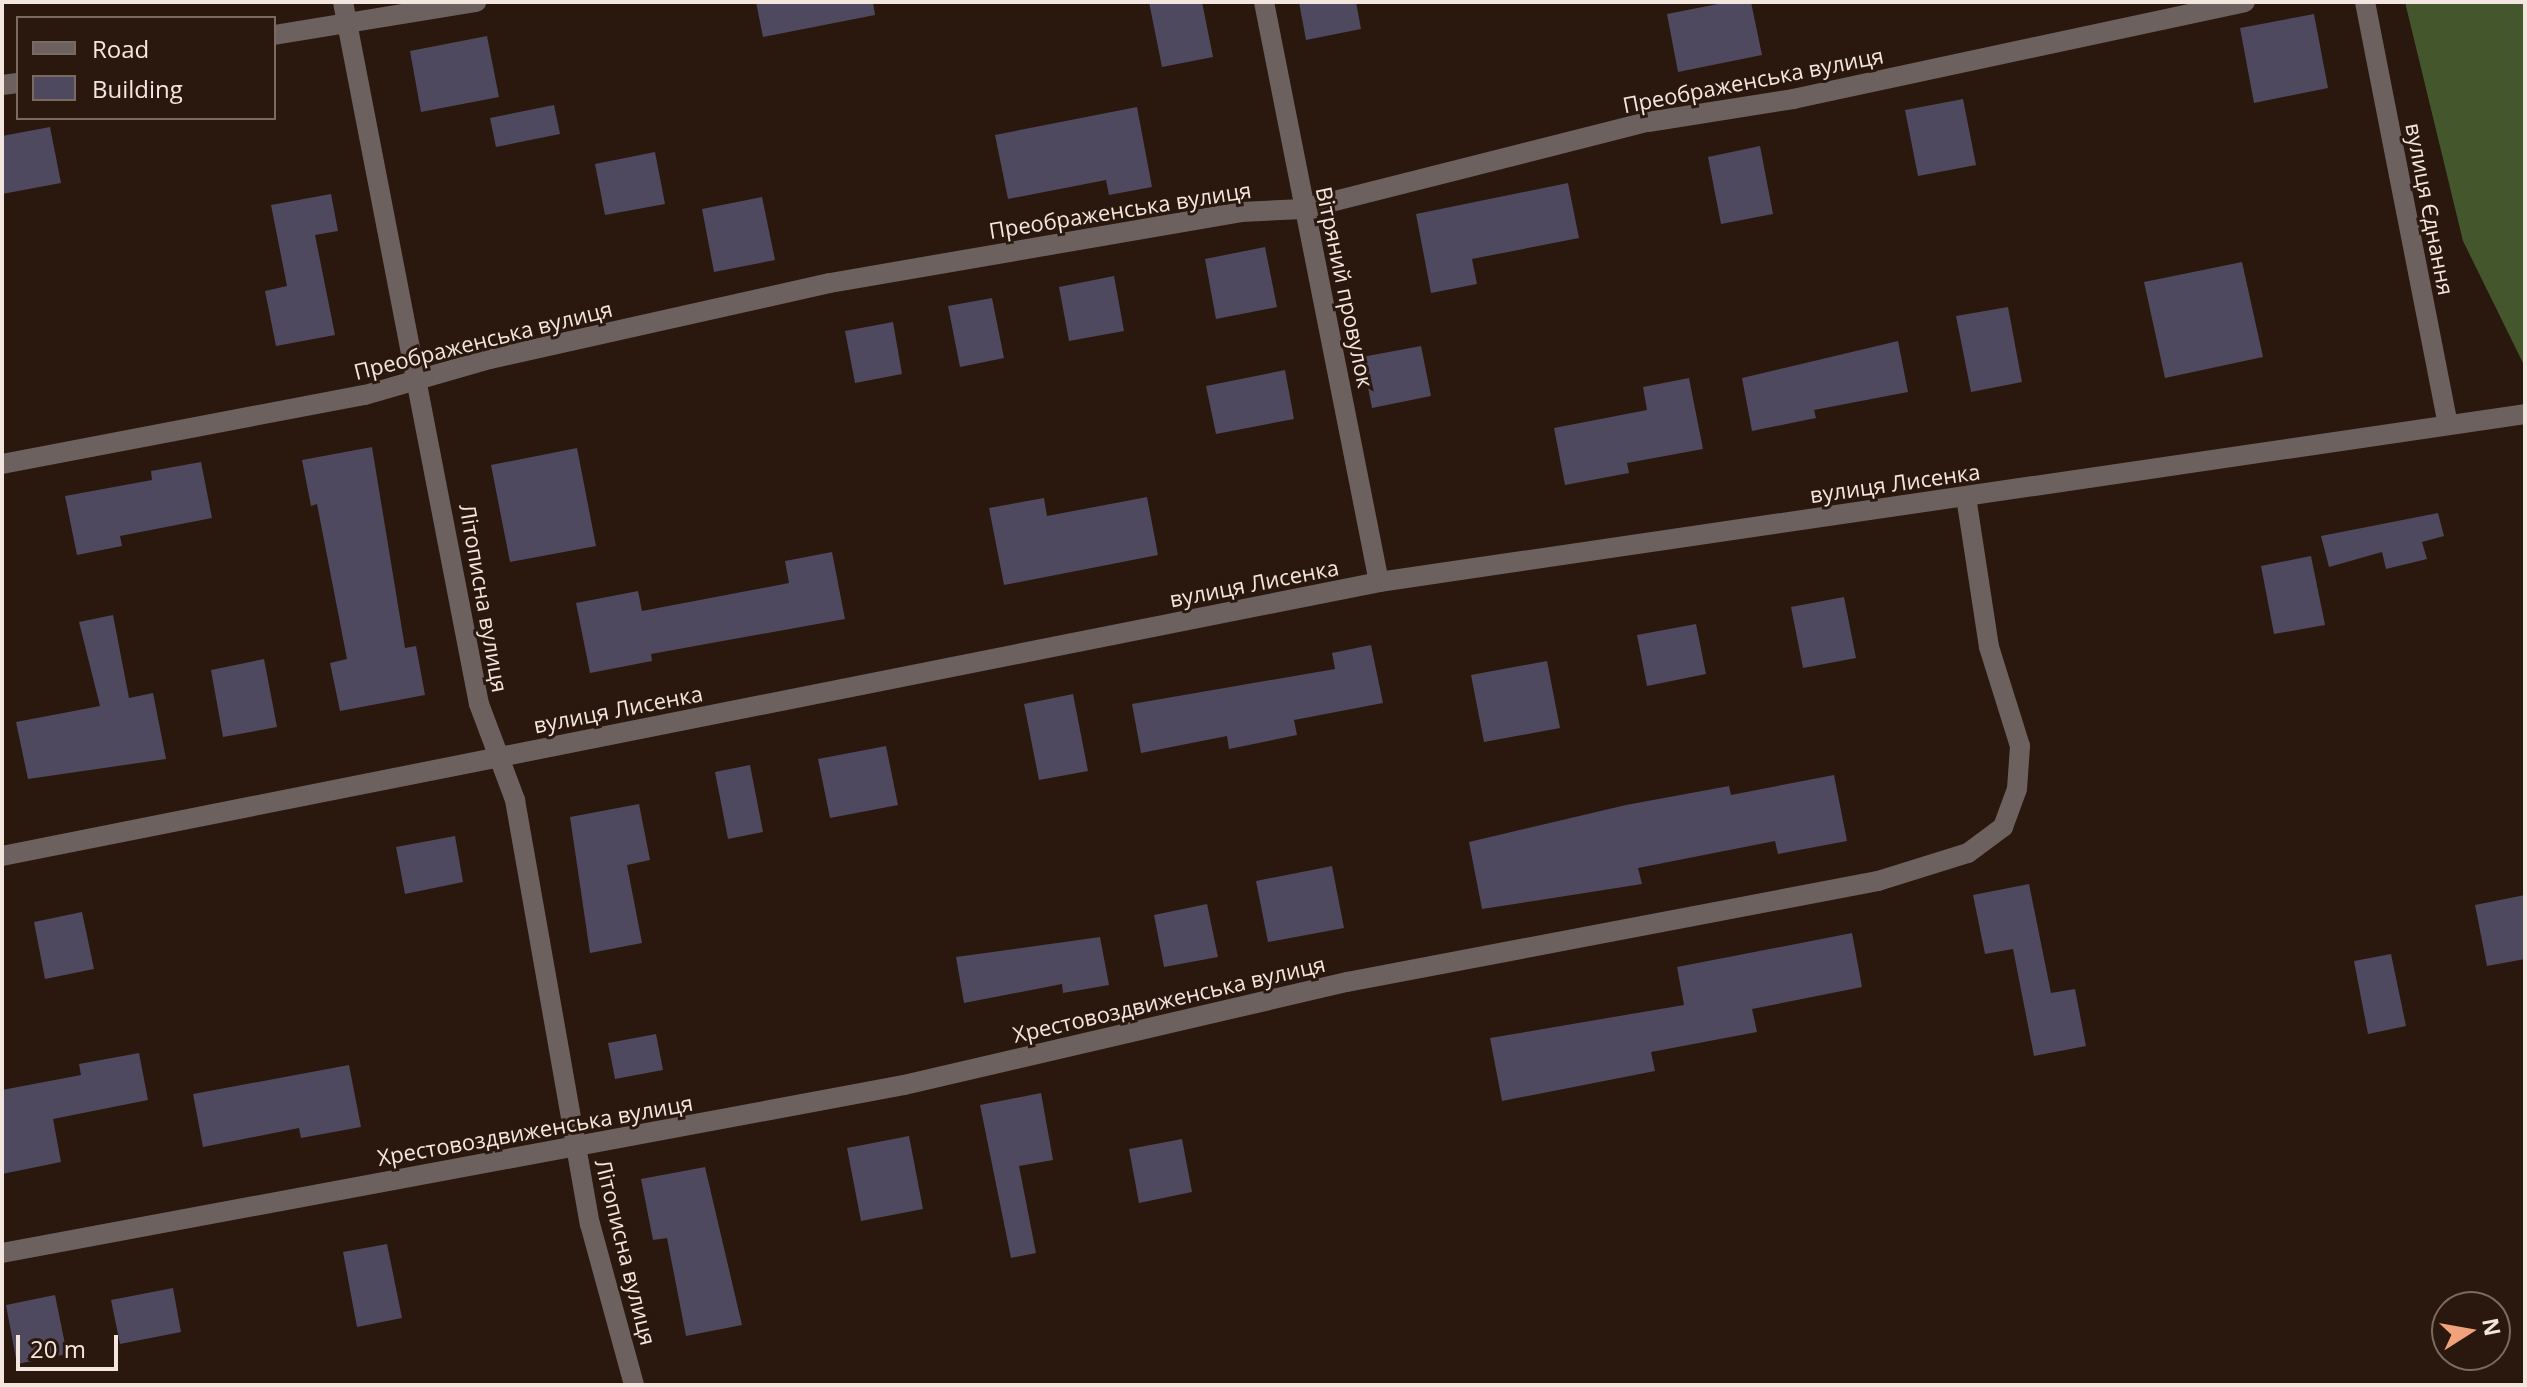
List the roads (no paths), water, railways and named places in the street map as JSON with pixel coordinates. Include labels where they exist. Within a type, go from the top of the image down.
[{"type":"street","points":[[276,34],[345,12],[476,2]]},
{"type":"street","name":"Вітряний провулок","points":[[1264,2],[1379,582]]},
{"type":"street","name":"Преображенська вулиця","points":[[2,464],[420,381],[490,359],[830,283],[1241,212],[1303,209],[1648,122],[1793,99],[2245,2]]},
{"type":"street","name":"вулиця Єднання","points":[[2365,2],[2448,425]]},
{"type":"street","name":"Літописна вулиця","points":[[345,12],[420,381],[479,704],[515,800],[576,1149],[634,1385]]},
{"type":"street","name":"вулиця Лисенка","points":[[2,856],[1379,582],[2525,414]]},
{"type":"street","name":"Хрестовоздвиженська вулиця","points":[[2,1253],[576,1149],[904,1085],[1347,982],[1878,881],[1968,853],[2003,827],[2017,789],[2020,746],[1989,647],[1966,497]]}]
